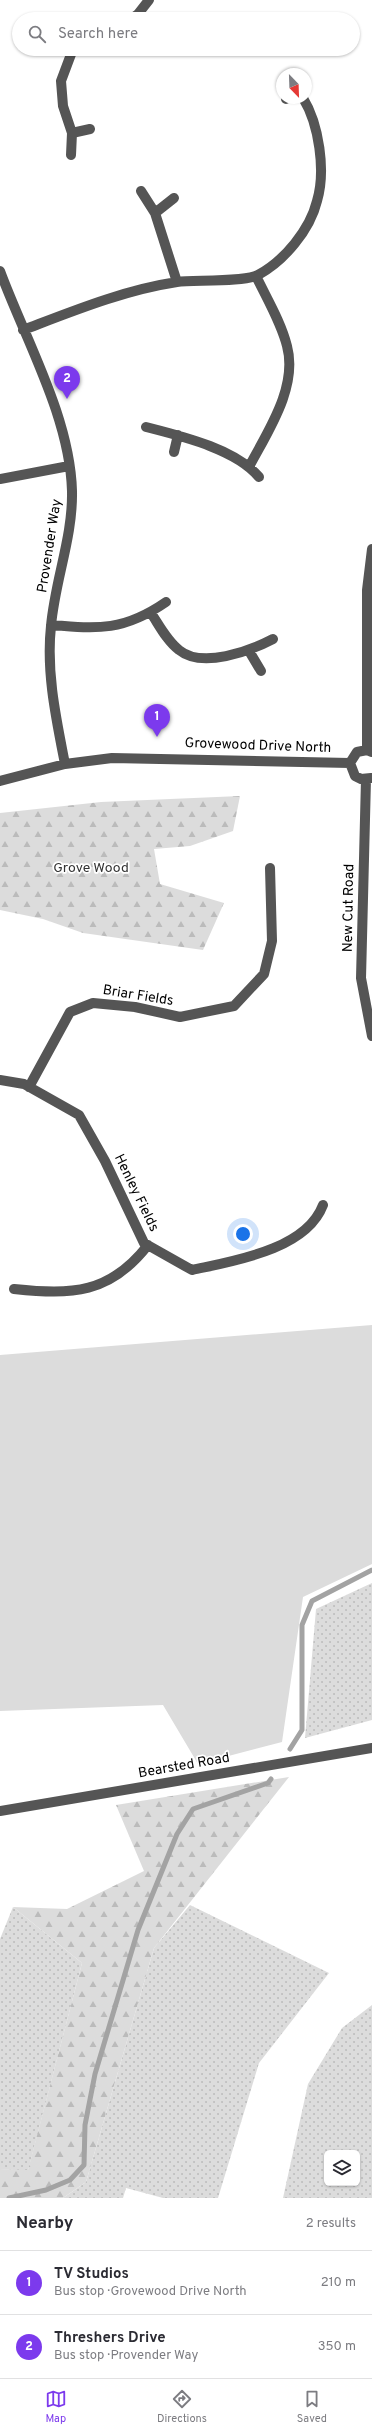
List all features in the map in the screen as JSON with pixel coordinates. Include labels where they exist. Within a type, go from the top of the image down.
[{"type":"street","points":[[140,12],[149,0]]},
{"type":"street","points":[[71,56],[62,81],[63,106],[72,133],[71,155]]},
{"type":"street","points":[[23,330],[134,291],[177,282],[256,276],[273,266],[303,233],[318,201],[320,154],[316,132],[307,104]]},
{"type":"street","points":[[72,133],[90,129]]},
{"type":"street","points":[[141,191],[155,214],[177,282]]},
{"type":"street","points":[[155,214],[174,198]]},
{"type":"street","name":"Provender Way","points":[[0,271],[62,427],[69,466],[71,516],[51,625],[49,668],[65,764]]},
{"type":"street","points":[[250,465],[283,399],[290,374],[287,347],[256,276]]},
{"type":"street","points":[[146,427],[178,435],[250,465],[259,477]]},
{"type":"street","points":[[174,452],[178,435]]},
{"type":"street","points":[[0,479],[69,466]]},
{"type":"street","points":[[350,763],[357,752],[370,751],[367,590],[372,549]]},
{"type":"street","points":[[51,625],[107,628],[119,626],[151,613],[166,602]]},
{"type":"street","points":[[151,613],[179,650],[196,657],[215,657],[249,651],[273,639]]},
{"type":"street","points":[[249,651],[261,671]]},
{"type":"street","name":"Grovewood Drive North","points":[[0,781],[65,764],[112,758],[153,757],[350,763]]},
{"type":"street","name":"New Cut Road","points":[[350,763],[355,776],[369,778],[361,978],[372,1036]]},
{"type":"street","name":"Briar Fields","points":[[29,1087],[70,1012],[93,1003],[135,1007],[180,1018],[234,1006],[264,974],[272,941],[270,868]]},
{"type":"street","name":"Henley Fields","points":[[0,1080],[24,1084],[79,1115],[105,1161],[134,1225],[144,1242],[192,1270],[246,1259],[290,1242],[320,1214],[323,1205]]},
{"type":"street","points":[[14,1289],[47,1292],[79,1290],[110,1281],[134,1264],[148,1245]]},
{"type":"street","name":"Bearsted Road","points":[[0,1811],[372,1748]]},
{"type":"green space","name":"Grove Wood","points":[[240,796],[233,831],[190,846],[154,849],[160,884],[224,903],[203,950],[83,933],[43,919],[0,910],[0,813],[101,802]]},
{"type":"green space","points":[[372,1325],[372,1564],[303,1597],[282,1742],[198,1764],[163,1705],[0,1711],[0,1355]]},
{"type":"green space","points":[[372,1583],[372,1720],[305,1738],[316,1609]]},
{"type":"green space","points":[[289,1777],[154,1948],[86,2182],[63,2198],[0,2198],[0,2169],[28,2170],[82,1963],[13,1907],[67,1909],[144,1871],[116,1805]]},
{"type":"green space","points":[[190,1905],[329,1973],[259,2063],[218,2198],[163,2198],[126,2188],[123,2198],[63,2198],[86,2182],[154,1948]]},
{"type":"green space","points":[[13,1907],[82,1963],[28,2171],[0,2169],[0,1939]]},
{"type":"green space","points":[[372,2005],[372,2198],[283,2198],[308,2084],[342,2028]]},
{"type":"waterway","points":[[290,1749],[302,1730],[302,1625],[312,1601],[372,1570]]},
{"type":"waterway","points":[[9,2198],[46,2190],[70,2180],[84,2165],[85,2125],[95,2074],[138,1930],[177,1834],[193,1809],[268,1783],[271,1779]]},
{"type":"place","name":"Threshers Drive","points":[[67,399]]},
{"type":"place","name":"TV Studios","points":[[157,737]]}]
